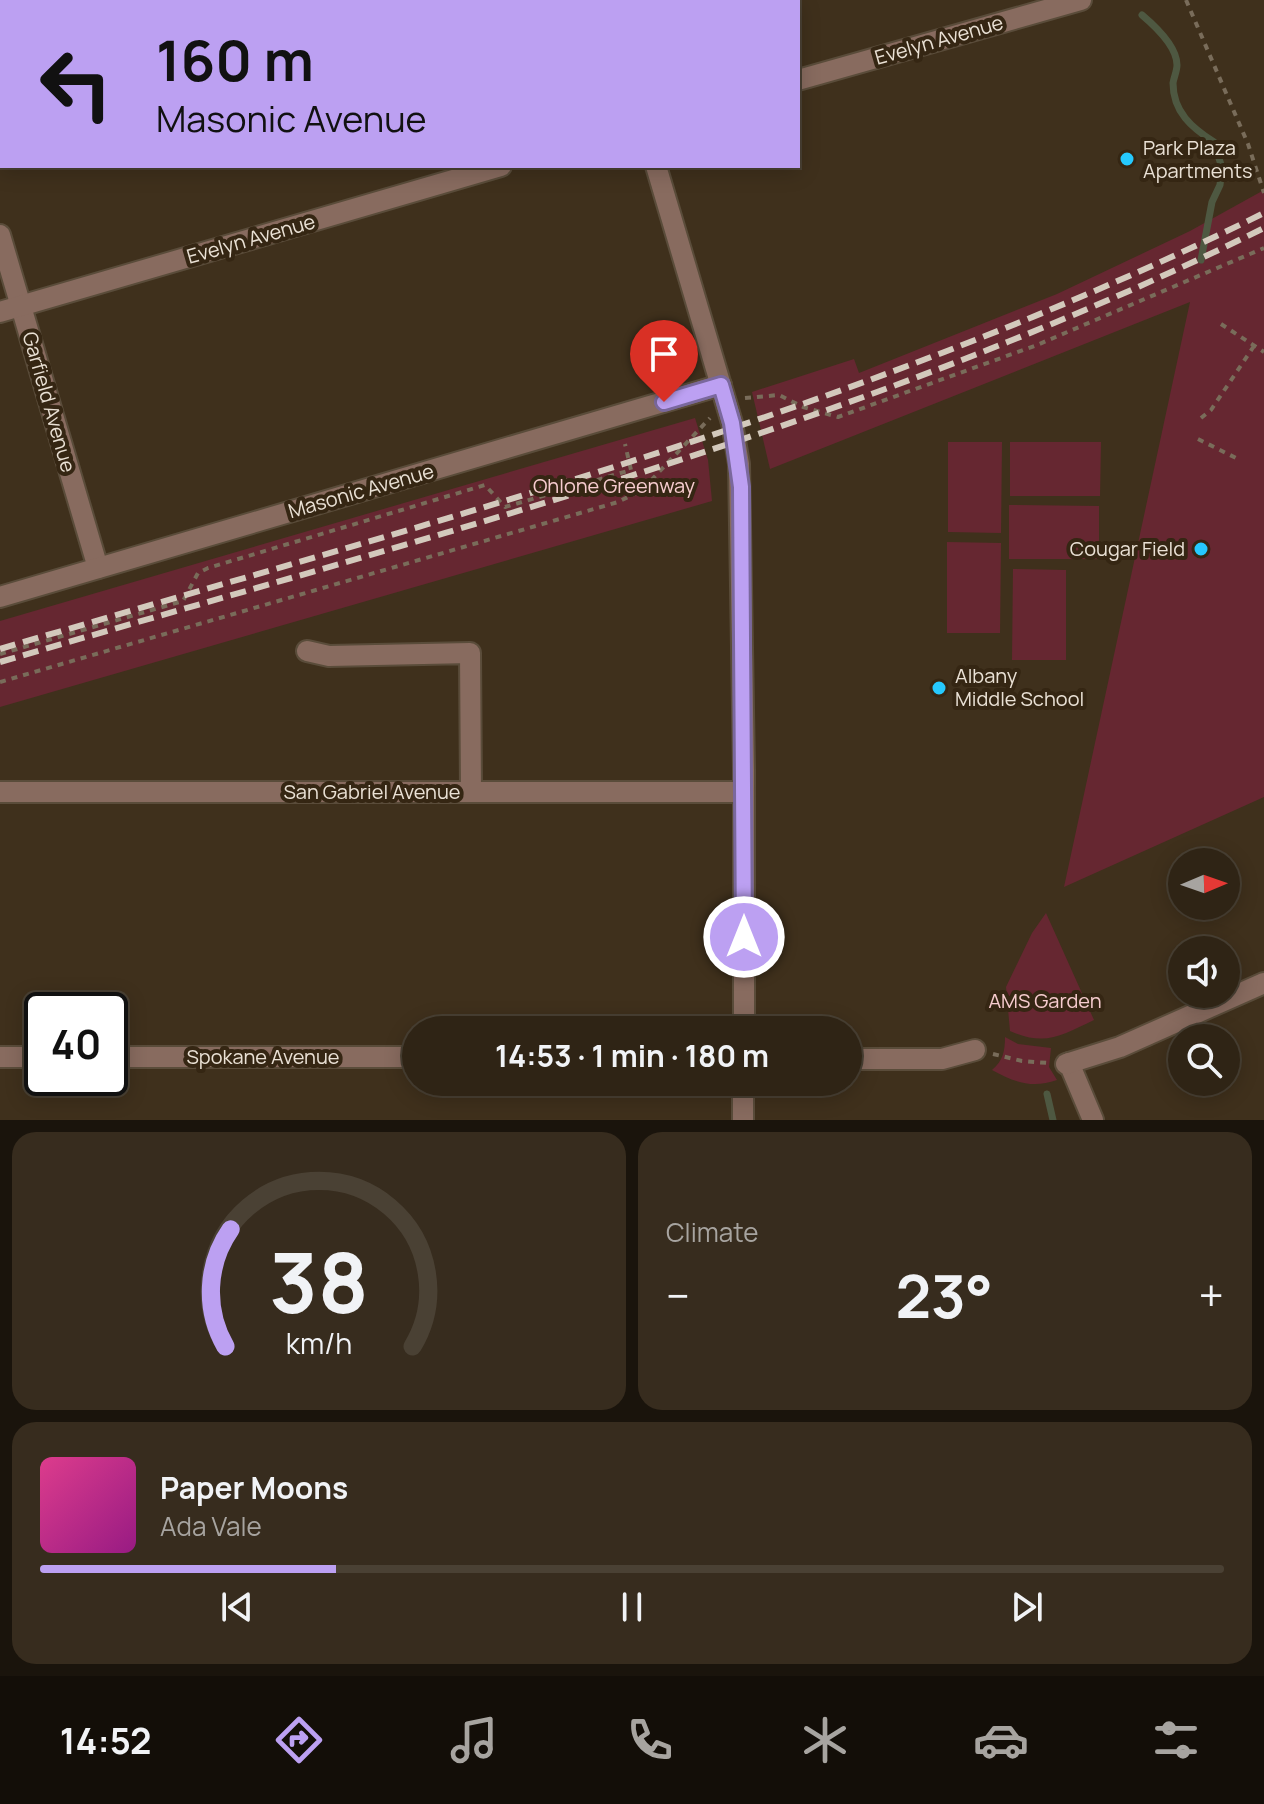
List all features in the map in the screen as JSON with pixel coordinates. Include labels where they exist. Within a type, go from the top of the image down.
[{"type":"street","name":"Evelyn Avenue","points":[[800,79],[1081,0]]},
{"type":"street","name":"Evelyn Avenue","points":[[0,312],[494,168]]},
{"type":"street","points":[[657,168],[721,385],[741,487],[744,1016]]},
{"type":"street","name":"Garfield Avenue","points":[[0,235],[98,568]]},
{"type":"street","name":"Masonic Avenue","points":[[0,597],[721,385]]},
{"type":"street","points":[[307,651],[329,656],[470,653],[471,792]]},
{"type":"street","name":"San Gabriel Avenue","points":[[0,792],[744,792]]},
{"type":"street","points":[[1093,1120],[1067,1063],[1120,1047],[1264,983]]},
{"type":"street","points":[[862,1059],[942,1059],[975,1050]]},
{"type":"street","points":[[0,1057],[24,1057]]},
{"type":"street","name":"Spokane Avenue","points":[[128,1057],[402,1057]]},
{"type":"street","points":[[743,1096],[743,1120]]},
{"type":"path","points":[[1186,0],[1248,144],[1264,193]]},
{"type":"path","points":[[0,682],[618,502],[642,490],[709,419],[745,398],[779,395],[803,407],[838,417],[1037,345],[1264,248]]},
{"type":"path","points":[[1221,324],[1264,352]]},
{"type":"path","points":[[1201,418],[1211,410],[1254,346]]},
{"type":"path","points":[[1198,439],[1236,458]]},
{"type":"path","points":[[0,654],[183,601],[198,573],[208,568],[485,485],[505,507],[631,470],[625,444]]},
{"type":"path","points":[[975,1050],[1022,1061],[1067,1063]]},
{"type":"green space","name":"Cougar Field","points":[[1264,190],[1264,797],[1064,887],[1190,302],[770,469],[752,392],[854,359],[859,373],[1057,294],[1190,231]]},
{"type":"green space","name":"Ohlone Greenway","points":[[695,418],[708,460],[712,501],[0,707],[0,621]]},
{"type":"green space","points":[[948,442],[1002,442],[1001,533],[948,532]]},
{"type":"green space","points":[[1010,442],[1101,442],[1100,496],[1010,496]]},
{"type":"green space","points":[[1009,505],[1099,506],[1099,559],[1009,559]]},
{"type":"green space","points":[[947,542],[1001,543],[1000,633],[947,633]]},
{"type":"green space","points":[[1013,569],[1066,570],[1066,660],[1012,660]]},
{"type":"green space","name":"AMS Garden","points":[[1046,913],[1094,1020],[1044,1039],[1010,1031],[1006,987],[1032,933]]},
{"type":"green space","points":[[1005,1037],[1018,1044],[1051,1048],[1049,1067],[1057,1080],[1039,1084],[1023,1083],[992,1070],[1003,1055]]},
{"type":"waterway","points":[[1142,15],[1164,37],[1176,58],[1173,83],[1180,111],[1191,125],[1214,142],[1222,168],[1201,260]]},
{"type":"waterway","points":[[1047,1094],[1053,1120]]},
{"type":"railway","points":[[0,649],[482,508],[800,405],[957,347],[1112,283],[1264,213]]},
{"type":"railway","points":[[0,662],[482,522],[800,419],[957,362],[1112,298],[1264,228]]},
{"type":"place","name":"Park Plaza Apartments","points":[[1127,159]]},
{"type":"place","name":"Cougar Field","points":[[1201,549]]},
{"type":"place","name":"Albany Middle School","points":[[939,688]]},
{"type":"route","points":[[664,402],[721,385],[739,464],[744,937]]}]
